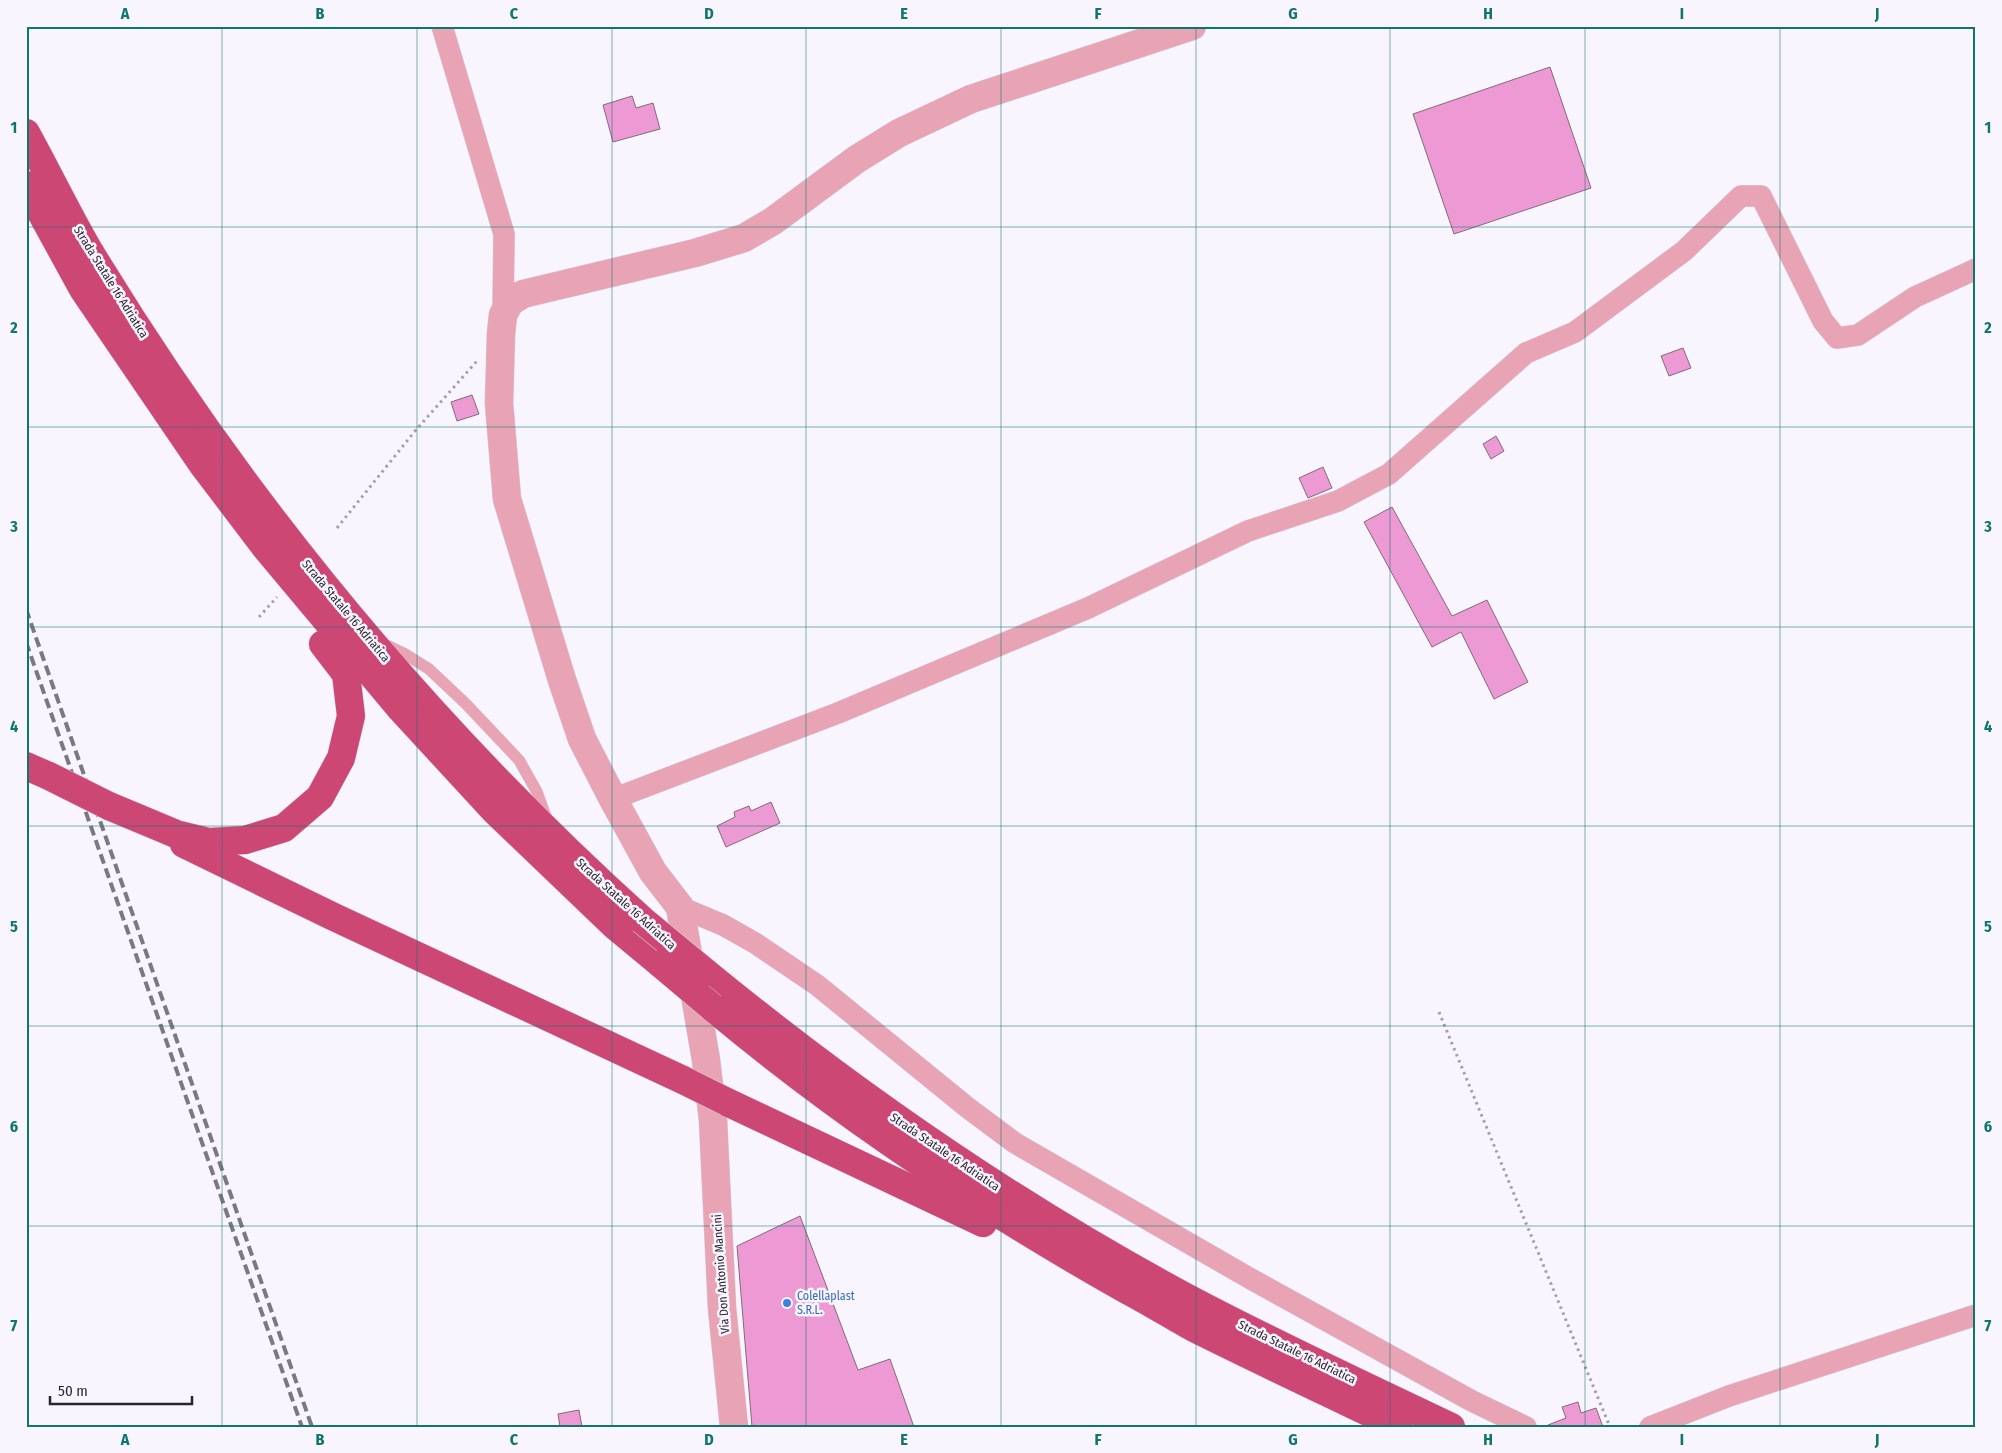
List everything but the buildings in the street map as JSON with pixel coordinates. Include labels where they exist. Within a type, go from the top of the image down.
[{"type":"highway","name":"Strada Statale 16 Adriatica","points":[[26,133],[87,247],[147,342],[218,448],[299,555],[430,709],[588,872],[642,920],[769,1024],[887,1112],[1005,1191],[1128,1265],[1223,1316],[1451,1427]]},
{"type":"highway","name":"Strada Statale 16 Adriatica","points":[[26,185],[83,289],[203,465],[266,548],[400,708],[502,818],[614,925],[712,1007],[805,1081],[886,1140],[1005,1220],[1193,1327],[1399,1427]]},
{"type":"highway","points":[[109,806],[176,834],[208,842],[245,840],[284,828],[320,797],[341,758],[351,716],[346,674],[187,469],[140,372]]},
{"type":"highway","points":[[38,771],[334,917],[683,1080],[720,1111],[850,1159],[1063,1261],[1104,1277]]},
{"type":"street","points":[[442,26],[504,234],[499,403],[507,499],[582,739],[653,872],[680,908],[716,922],[747,939],[817,985],[968,1108],[1015,1143],[1284,1298],[1472,1401],[1526,1427]]},
{"type":"street","points":[[502,324],[510,302],[523,294],[695,253],[744,238],[773,222],[857,159],[899,133],[970,99],[1192,26]]},
{"type":"street","points":[[613,799],[838,713],[1079,612],[1248,531],[1338,501],[1389,474],[1526,353],[1575,332],[1676,256],[1741,196],[1761,196],[1823,321],[1837,338],[1858,335],[1915,297],[1976,269]]},
{"type":"street","name":"Via Don Antonio Mancini","points":[[680,908],[706,1060],[720,1111],[722,1308],[734,1427]]},
{"type":"street","points":[[1650,1427],[1747,1390],[1976,1315]]},
{"type":"path","points":[[338,528],[502,324]]},
{"type":"path","points":[[259,617],[280,594]]},
{"type":"path","points":[[1439,1012],[1610,1427]]},
{"type":"railway","points":[[26,609],[312,1427]]},
{"type":"railway","points":[[26,642],[302,1427]]},
{"type":"place","name":"Colellaplast S.R.L.","points":[[787,1303]]}]
